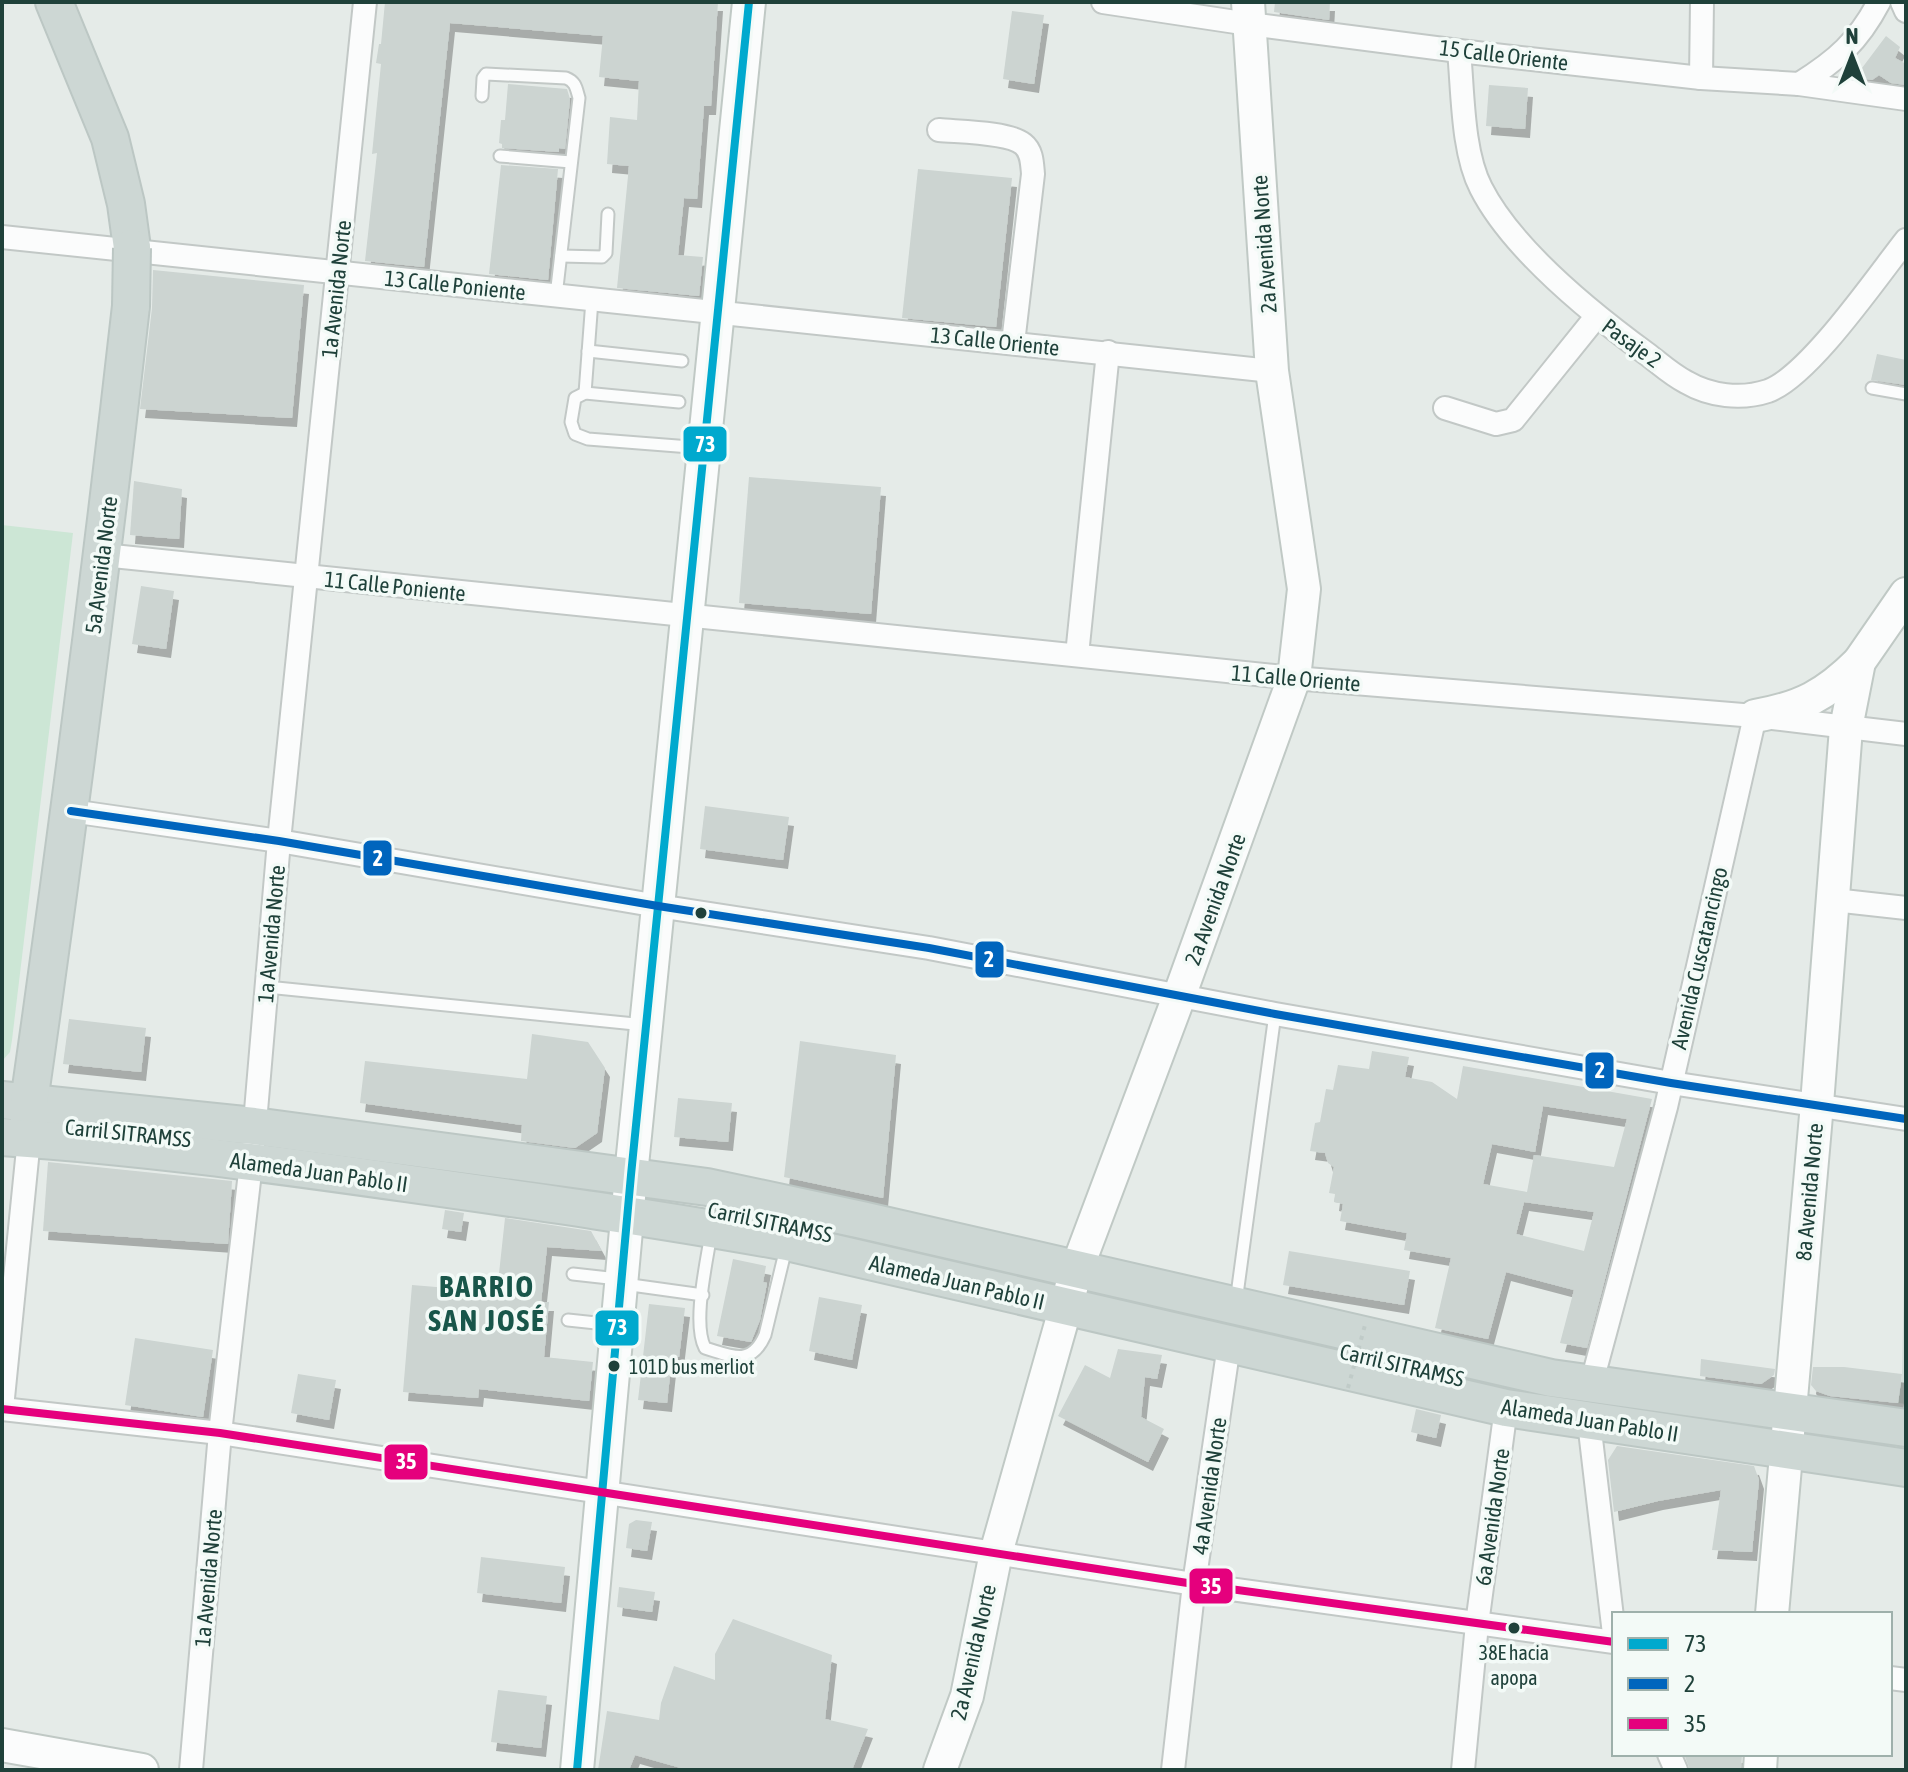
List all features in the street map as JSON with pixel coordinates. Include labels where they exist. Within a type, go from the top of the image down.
[{"type":"main road","name":"5a Avenida Norte","points":[[15,1120],[71,811],[131,306],[130,230],[123,186],[110,138],[54,2]]},
{"type":"main road","points":[[577,1770],[629,1195],[749,2]]},
{"type":"main road","name":"2a Avenida Norte","points":[[940,1770],[967,1696],[996,1553],[1070,1289],[1294,678],[1304,589],[1272,371],[1248,13]]},
{"type":"main road","name":"8a Avenida Norte","points":[[1772,1612],[1846,728],[1859,662],[1906,594]]},
{"type":"main road","points":[[1755,716],[1785,711],[1812,700],[1837,684],[1859,662]]},
{"type":"main road","name":"Alameda Juan Pablo II","points":[[15,1120],[253,1145]]},
{"type":"main road","name":"Carril SITRAMSS","points":[[253,1145],[629,1195],[789,1225],[1432,1373],[1572,1401],[1906,1448]]},
{"type":"main road","name":"Alameda Juan Pablo II","points":[[629,1195],[712,1228],[787,1242],[1070,1289],[1235,1306],[1787,1430],[1906,1468]]},
{"type":"main road","name":"Alameda Juan Pablo II","points":[[1070,1289],[1229,1345],[1506,1408],[1589,1422],[1787,1430],[1906,1428]]},
{"type":"main road","points":[[2,1745],[142,1770]]},
{"type":"street","name":"1a Avenida Norte","points":[[191,1770],[220,1433],[253,1145],[279,841],[365,2]]},
{"type":"street","name":"15 Calle Oriente","points":[[1103,2],[1248,13],[1459,51],[1701,78],[1799,84],[1906,99]]},
{"type":"street","points":[[1701,78],[1702,2]]},
{"type":"street","points":[[1799,84],[1831,64],[1858,37],[1879,2]]},
{"type":"street","points":[[1902,2],[1906,11]]},
{"type":"street","name":"Pasaje 2","points":[[1459,51],[1467,134],[1479,185],[1496,214],[1516,239],[1596,317],[1686,382],[1716,394],[1742,396],[1769,390],[1797,374],[1906,240]]},
{"type":"street","points":[[939,130],[1012,138],[1025,145],[1032,158],[1033,174],[1013,343]]},
{"type":"street","name":"13 Calle Poniente","points":[[2,237],[717,313]]},
{"type":"street","name":"13 Calle Oriente","points":[[717,313],[1272,371]]},
{"type":"street","points":[[1445,408],[1496,424],[1513,420],[1596,317]]},
{"type":"street","points":[[1077,655],[1108,352]]},
{"type":"street","name":"11 Calle Poniente","points":[[103,555],[687,614]]},
{"type":"street","name":"11 Calle Oriente","points":[[687,614],[1294,678],[1755,716],[1906,734]]},
{"type":"street","name":"Avenida Cuscatancingo","points":[[1591,1385],[1671,1083],[1755,716]]},
{"type":"street","points":[[71,811],[279,841],[658,906],[929,948],[1275,1014],[1671,1083],[1906,1119]]},
{"type":"street","points":[[1834,900],[1906,908]]},
{"type":"street","points":[[15,1120],[2,1408],[220,1433],[1194,1584],[1612,1642]]},
{"type":"street","name":"4a Avenida Norte","points":[[1173,1770],[1194,1584],[1229,1345]]},
{"type":"street","name":"6a Avenida Norte","points":[[1463,1770],[1477,1624],[1506,1408]]},
{"type":"street","points":[[1589,1422],[1612,1617]]},
{"type":"lane","points":[[482,96],[486,74],[566,78],[573,81],[579,98],[556,296]]},
{"type":"lane","points":[[500,156],[571,162]]},
{"type":"lane","points":[[561,256],[602,257],[606,253],[608,214]]},
{"type":"lane","points":[[585,393],[592,300]]},
{"type":"lane","points":[[588,351],[682,361]]},
{"type":"lane","points":[[1872,388],[1906,394]]},
{"type":"lane","points":[[679,402],[585,393],[575,398],[571,422],[575,434],[588,439],[704,448]]},
{"type":"lane","points":[[267,987],[646,1025]]},
{"type":"lane","points":[[1235,1306],[1275,1014]]},
{"type":"lane","points":[[712,1228],[703,1295],[701,1341],[705,1348],[743,1357],[753,1354],[765,1335],[787,1242]]},
{"type":"lane","points":[[573,1274],[703,1295]]},
{"type":"lane","points":[[568,1320],[619,1326]]},
{"type":"path","points":[[1348,1388],[1365,1325]]},
{"type":"shaded area","points":[[1906,1187],[1906,1404],[1898,1403],[1902,1374]]},
{"type":"green space","points":[[2,525],[73,533],[12,1040],[10,1052],[2,1061]]},
{"type":"building","points":[[385,2],[718,2],[711,106],[704,106],[697,199],[684,198],[678,255],[703,257],[699,296],[617,288],[629,166],[607,164],[610,117],[637,120],[639,81],[599,77],[603,36],[450,23],[424,267],[365,261],[377,153],[372,154],[381,64],[376,63]]},
{"type":"building","points":[[1275,2],[1330,2],[1329,20],[1274,12]]},
{"type":"building","points":[[1012,11],[1044,15],[1034,84],[1003,79]]},
{"type":"building","points":[[1886,36],[1900,47],[1895,58],[1906,64],[1906,85],[1891,83],[1879,75],[1872,80],[1866,79],[1859,72]]},
{"type":"building","points":[[508,84],[567,89],[570,99],[565,149],[559,148],[559,152],[502,148],[499,143],[501,120],[505,120]]},
{"type":"building","points":[[1489,85],[1528,88],[1525,129],[1486,126]]},
{"type":"building","points":[[501,165],[558,169],[548,280],[489,274]]},
{"type":"building","points":[[918,169],[1012,178],[996,327],[902,318]]},
{"type":"building","points":[[153,270],[304,285],[292,418],[140,409],[152,308]]},
{"type":"building","points":[[1877,354],[1906,360],[1906,385],[1871,380]]},
{"type":"building","points":[[749,477],[881,487],[871,614],[739,603]]},
{"type":"building","points":[[134,481],[182,489],[179,539],[130,535]]},
{"type":"building","points":[[141,586],[174,591],[166,649],[132,644]]},
{"type":"building","points":[[705,806],[789,817],[783,860],[700,849]]},
{"type":"building","points":[[69,1019],[146,1028],[141,1072],[63,1064]]},
{"type":"building","points":[[532,1034],[588,1042],[605,1068],[597,1133],[575,1148],[521,1141],[522,1125],[360,1103],[365,1061],[527,1079]]},
{"type":"building","points":[[800,1041],[896,1055],[883,1198],[784,1177]]},
{"type":"building","points":[[1372,1051],[1409,1057],[1405,1077],[1432,1082],[1457,1099],[1463,1066],[1652,1099],[1587,1348],[1560,1343],[1574,1290],[1506,1272],[1488,1339],[1435,1328],[1451,1258],[1404,1250],[1407,1233],[1340,1221],[1343,1204],[1334,1202],[1335,1194],[1329,1193],[1334,1167],[1328,1163],[1325,1153],[1310,1151],[1315,1123],[1320,1122],[1326,1089],[1333,1090],[1338,1065],[1369,1069]],"holes":[[[1543,1106],[1627,1119],[1614,1167],[1534,1155],[1527,1192],[1483,1184],[1492,1144],[1535,1152]],[[1524,1202],[1594,1212],[1584,1251],[1516,1234]]]},
{"type":"building","points":[[678,1098],[732,1103],[728,1142],[674,1137]]},
{"type":"building","points":[[48,1162],[232,1181],[228,1244],[43,1231]]},
{"type":"building","points":[[445,1210],[464,1213],[461,1232],[442,1229]]},
{"type":"building","points":[[505,1218],[591,1231],[602,1251],[547,1247],[541,1302],[549,1302],[544,1357],[593,1362],[589,1401],[479,1389],[478,1398],[403,1392],[412,1285],[497,1292]]},
{"type":"building","points":[[1289,1251],[1410,1271],[1404,1305],[1283,1285]]},
{"type":"building","points":[[733,1259],[766,1266],[763,1282],[767,1283],[760,1320],[751,1342],[717,1336]]},
{"type":"building","points":[[819,1297],[862,1305],[852,1360],[809,1351]]},
{"type":"building","points":[[649,1304],[685,1308],[679,1357],[672,1357],[667,1403],[638,1400]]},
{"type":"building","points":[[135,1338],[213,1350],[203,1417],[125,1405]]},
{"type":"building","points":[[1118,1349],[1162,1355],[1157,1379],[1145,1377],[1141,1417],[1164,1429],[1148,1462],[1058,1416],[1085,1365],[1110,1378]]},
{"type":"building","points":[[1701,1359],[1775,1369],[1774,1375],[1761,1384],[1700,1376]]},
{"type":"building","points":[[1813,1367],[1844,1367],[1902,1374],[1898,1403],[1830,1396],[1816,1391],[1811,1385]]},
{"type":"building","points":[[298,1374],[336,1380],[329,1420],[291,1413]]},
{"type":"building","points":[[1416,1409],[1441,1415],[1436,1438],[1411,1432]]},
{"type":"building","points":[[1617,1446],[1754,1466],[1759,1480],[1752,1552],[1712,1550],[1721,1490],[1614,1512],[1608,1460]]},
{"type":"building","points":[[636,1520],[652,1522],[647,1551],[626,1548],[629,1524]]},
{"type":"building","points":[[481,1557],[565,1567],[561,1603],[477,1593]]},
{"type":"building","points":[[619,1587],[655,1592],[652,1612],[617,1607]]},
{"type":"building","points":[[733,1619],[832,1655],[825,1719],[868,1729],[852,1770],[688,1770],[635,1755],[629,1770],[598,1770],[607,1711],[659,1720],[661,1703],[674,1666],[715,1680],[715,1654]]},
{"type":"building","points":[[498,1690],[547,1696],[541,1748],[491,1742]]},
{"type":"building","points":[[1685,1756],[1742,1756],[1741,1770],[1690,1770]]},
{"type":"transit line","name":"73","points":[[577,1770],[631,1175],[749,2]]},
{"type":"transit line","name":"2","points":[[71,811],[279,841],[658,906],[929,948],[1275,1014],[1671,1083],[1906,1119]]},
{"type":"transit line","name":"35","points":[[2,1409],[220,1433],[1194,1584],[1612,1642]]},
{"type":"place","name":"101D bus merliot","points":[[614,1366]]},
{"type":"place","name":"38E hacia apopa","points":[[1514,1628]]},
{"type":"district","name":"BARRIO SAN JOSÉ","points":[[487,1304]]}]
